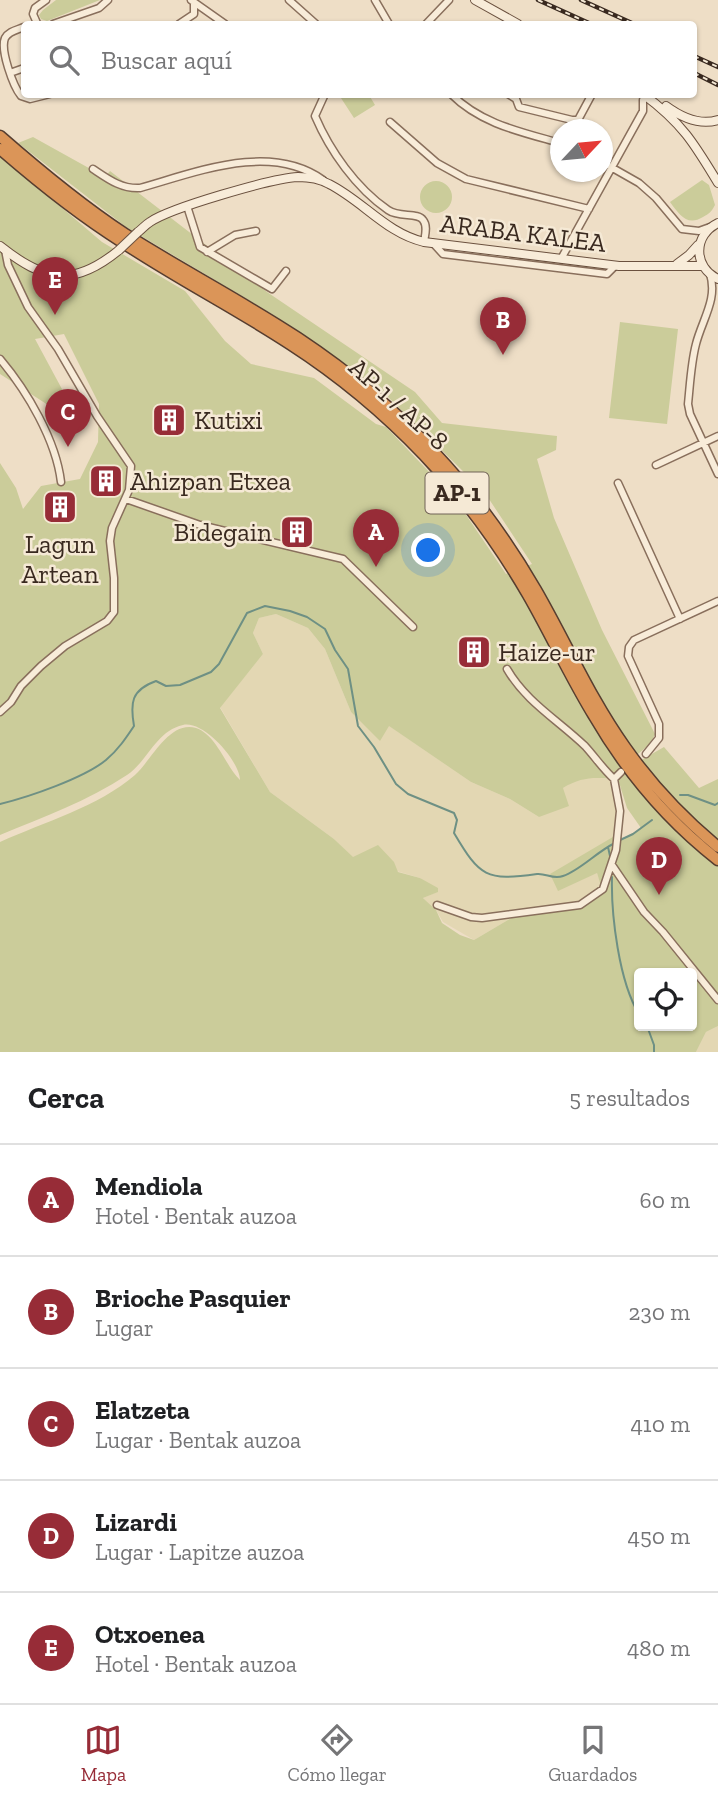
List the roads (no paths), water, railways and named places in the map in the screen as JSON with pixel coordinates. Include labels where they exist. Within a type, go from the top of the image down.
[{"type":"highway","name":"AP-1 / AP-8","points":[[0,136],[72,196],[124,233],[317,351],[357,381],[414,432],[449,468],[496,528],[537,591],[612,728],[649,778],[691,824],[718,848]]},
{"type":"highway","name":"AP-1 / AP-8","points":[[0,149],[66,203],[118,240],[311,358],[370,404],[407,438],[458,494],[502,554],[529,596],[593,715],[622,759],[654,800],[718,860]]},
{"type":"highway","points":[[691,824],[701,827],[718,841]]},
{"type":"highway","points":[[697,842],[702,854],[718,868]]},
{"type":"street","points":[[36,21],[33,13],[35,8],[46,0]]},
{"type":"street","points":[[62,21],[99,8],[108,0]]},
{"type":"street","points":[[289,0],[313,21]]},
{"type":"street","points":[[375,0],[387,21]]},
{"type":"street","points":[[429,21],[449,0]]},
{"type":"street","points":[[475,0],[513,21]]},
{"type":"street","points":[[192,1],[195,8],[192,16]]},
{"type":"street","points":[[192,1],[220,21]]},
{"type":"street","points":[[184,21],[192,16],[213,16]]},
{"type":"street","points":[[21,28],[10,33],[2,43],[2,51],[21,96]]},
{"type":"street","points":[[10,73],[21,69]]},
{"type":"street","name":"ARABA KALEA","points":[[323,98],[315,116],[330,147],[359,183],[388,210],[398,216],[418,216],[423,220],[428,242],[615,266],[703,266]]},
{"type":"street","points":[[456,98],[478,116],[507,128],[550,140]]},
{"type":"street","points":[[514,98],[519,107],[572,120],[578,120],[590,98]]},
{"type":"street","points":[[613,165],[643,111],[644,98]]},
{"type":"street","points":[[646,98],[684,136],[718,183]]},
{"type":"street","points":[[648,98],[687,118],[701,122],[718,120]]},
{"type":"street","points":[[390,122],[437,163],[466,179],[589,209]]},
{"type":"street","points":[[93,169],[116,184],[140,188],[226,164],[264,163],[302,167],[362,204],[395,232],[406,238],[428,242],[443,254],[607,274],[615,266]]},
{"type":"street","points":[[613,168],[639,183],[656,198],[682,229],[699,231],[716,224]]},
{"type":"street","points":[[2,248],[34,271],[67,275],[103,263],[150,221],[187,206],[263,183],[296,177],[325,181]]},
{"type":"street","points":[[561,259],[604,182]]},
{"type":"street","points":[[187,206],[197,242],[207,252],[272,289],[286,271]]},
{"type":"street","points":[[671,267],[690,256],[716,224]]},
{"type":"street","points":[[207,252],[235,234],[256,231]]},
{"type":"street","points":[[700,242],[698,252],[713,289],[695,345],[688,404],[690,414],[718,474]]},
{"type":"street","points":[[0,712],[41,666],[65,646],[107,621],[114,612],[110,541],[112,528],[126,499],[130,480],[129,460],[111,438],[58,349],[28,307],[2,248]]},
{"type":"street","points":[[709,274],[718,279]]},
{"type":"street","points":[[710,304],[718,292]]},
{"type":"street","points":[[0,359],[40,420],[59,468],[61,482]]},
{"type":"street","points":[[656,465],[718,436]]},
{"type":"street","points":[[618,484],[680,618]]},
{"type":"street","points":[[126,499],[216,529],[342,559],[413,627]]},
{"type":"street","points":[[646,754],[659,738],[659,724],[628,656],[629,647],[634,640],[718,601]]},
{"type":"street","points":[[437,905],[471,918],[482,918],[580,905],[603,889],[616,849],[620,811],[614,779],[586,748],[526,695],[507,669]]},
{"type":"street","points":[[614,779],[621,772]]},
{"type":"street","points":[[611,865],[644,912],[718,1000]]},
{"type":"waterway","points":[[0,804],[70,780],[106,760],[134,726],[134,698],[141,689],[156,681],[166,686],[180,685],[211,672],[219,664],[247,613],[265,606],[307,617],[325,629],[348,669],[358,726],[396,784],[408,794],[454,813],[457,820],[454,833],[471,859],[486,873],[506,877],[540,874],[559,877],[569,874],[613,844]]},
{"type":"waterway","points":[[680,795],[688,795],[715,805],[718,803]]},
{"type":"waterway","points":[[618,841],[652,820]]},
{"type":"waterway","points":[[608,847],[610,856]]},
{"type":"waterway","points":[[612,877],[613,910],[621,967],[634,1004]]},
{"type":"waterway","points":[[649,1031],[654,1052]]},
{"type":"railway","points":[[538,0],[584,21]]},
{"type":"railway","points":[[581,0],[627,21]]},
{"type":"railway","points":[[697,57],[718,67]]},
{"type":"railway","points":[[697,74],[718,85]]},
{"type":"place","name":"Otxoenea","points":[[55,315]]},
{"type":"place","name":"Brioche Pasquier","points":[[503,355]]},
{"type":"place","name":"Kutixi","points":[[169,420]]},
{"type":"place","name":"Elatzeta","points":[[68,447]]},
{"type":"place","name":"Ahizpan Etxea","points":[[106,481]]},
{"type":"place","name":"Lagun Artean","points":[[60,507]]},
{"type":"place","name":"Bidegain","points":[[297,532]]},
{"type":"place","name":"Mendiola","points":[[376,567]]},
{"type":"place","name":"Haize-ur","points":[[474,652]]},
{"type":"place","name":"Lizardi","points":[[659,895]]}]
